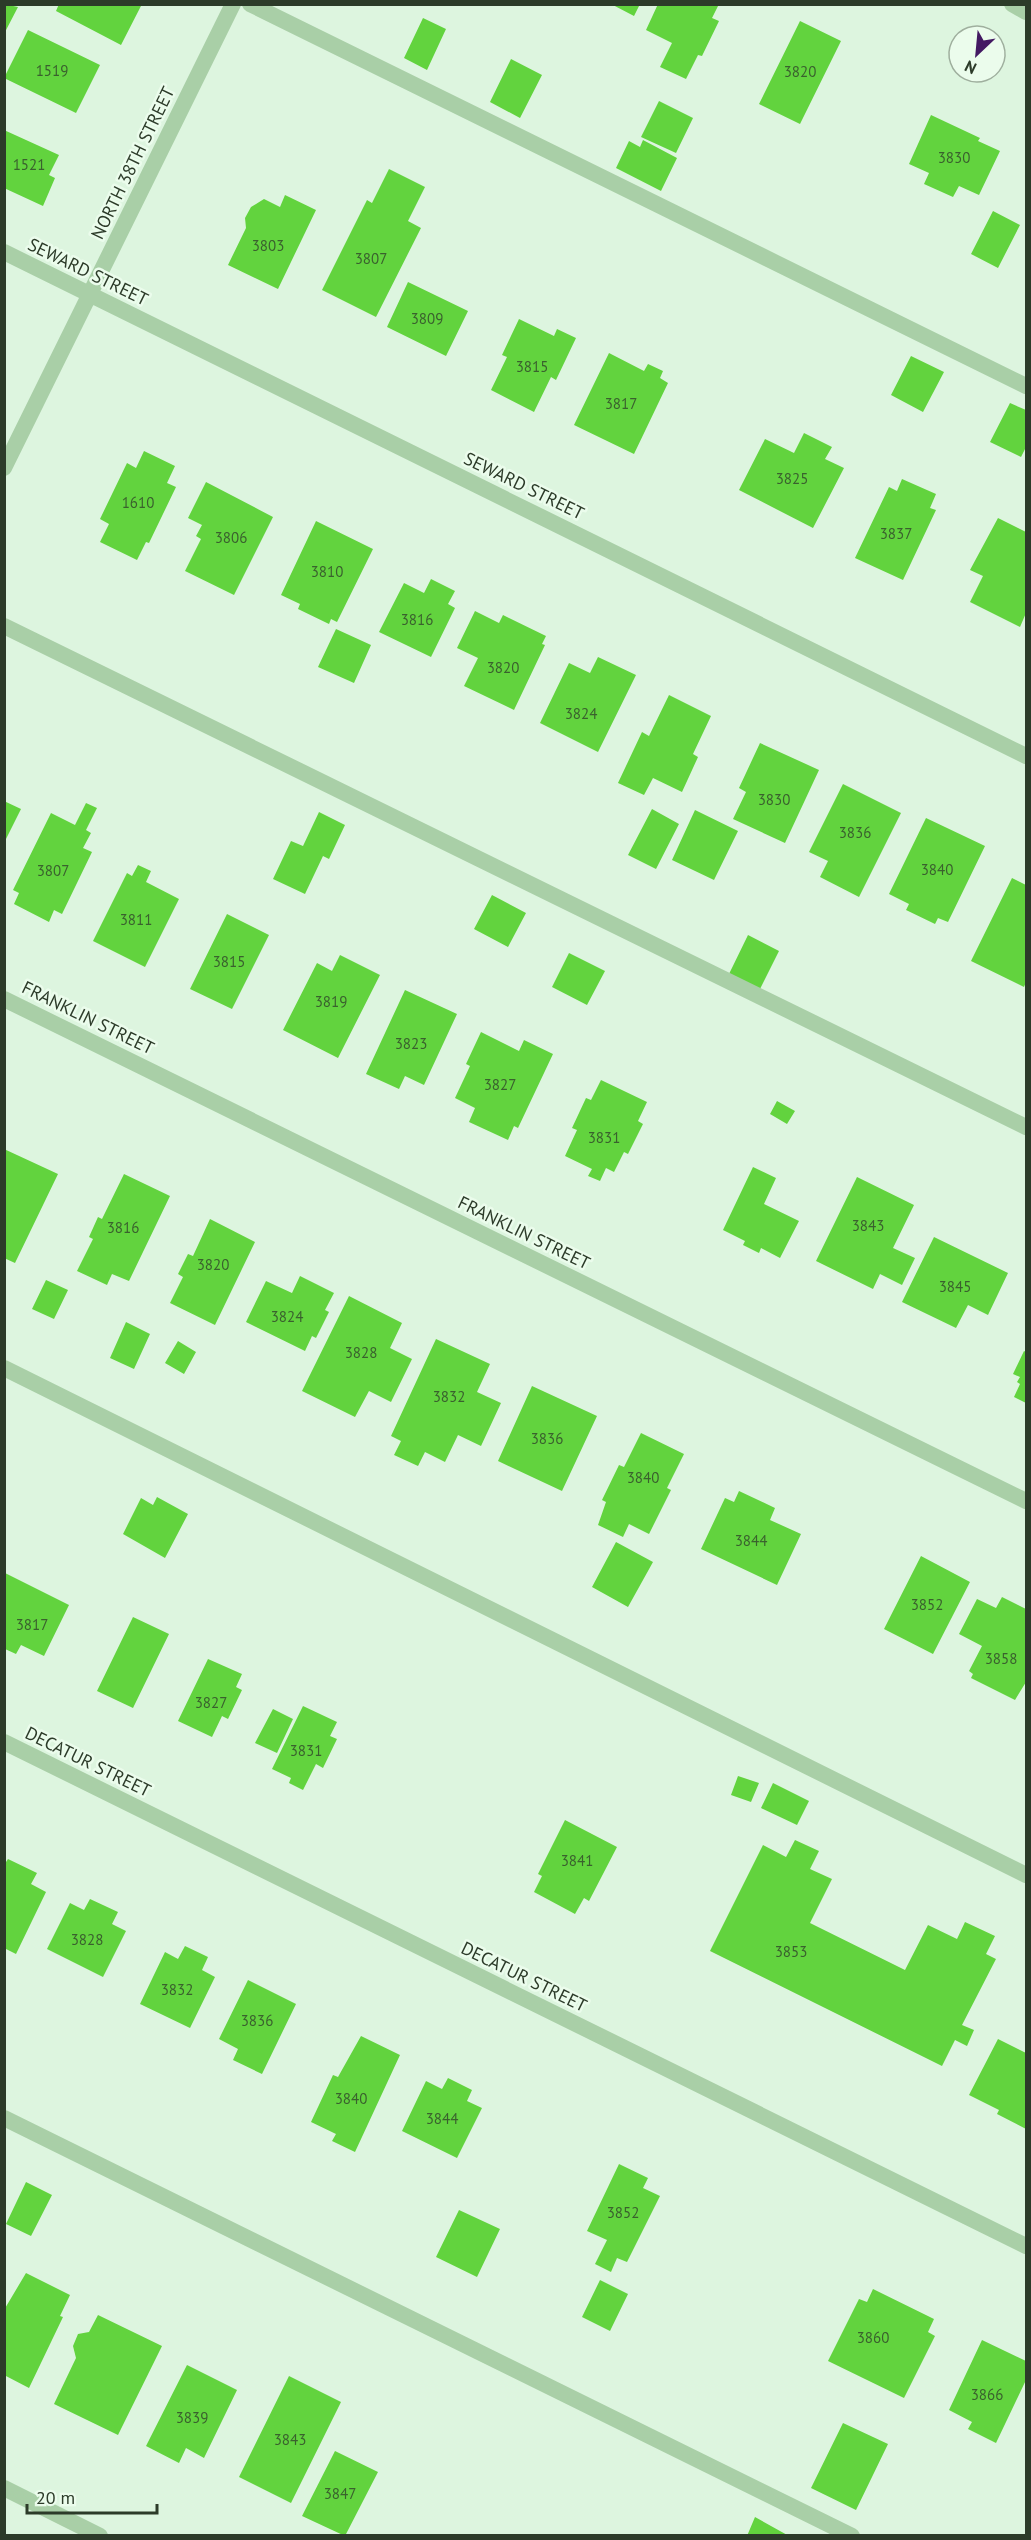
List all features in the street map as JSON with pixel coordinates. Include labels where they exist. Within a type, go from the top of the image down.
[{"type":"street","name":"NORTH 38TH STREET","points":[[4,468],[233,4]]},
{"type":"street","points":[[250,4],[1026,386]]},
{"type":"street","points":[[1012,4],[1026,12]]},
{"type":"street","name":"SEWARD STREET","points":[[4,252],[1026,756]]},
{"type":"street","points":[[4,626],[1026,1127]]},
{"type":"street","name":"FRANKLIN STREET","points":[[4,999],[1026,1501]]},
{"type":"street","points":[[4,1368],[1026,1875]]},
{"type":"street","name":"DECATUR STREET","points":[[4,1742],[1026,2246]]},
{"type":"street","points":[[4,2118],[852,2535]]},
{"type":"street","points":[[4,2488],[100,2535]]},
{"type":"building","points":[[4,4],[18,7],[4,34]]},
{"type":"building","points":[[59,4],[142,4],[121,45],[56,11]]},
{"type":"building","points":[[611,4],[640,4],[634,16]]},
{"type":"building","points":[[658,4],[719,4],[712,18],[719,21],[702,56],[698,55],[686,79],[660,67],[672,43],[646,30]]},
{"type":"building","points":[[423,18],[446,29],[427,70],[404,58]]},
{"type":"building","points":[[800,21],[841,41],[800,124],[759,104]]},
{"type":"building","points":[[28,30],[100,65],[76,113],[4,78]]},
{"type":"building","points":[[511,59],[542,75],[520,118],[490,102]]},
{"type":"building","points":[[659,101],[693,118],[676,153],[641,137]]},
{"type":"building","points":[[931,115],[980,138],[978,141],[1000,151],[979,195],[959,186],[953,197],[924,184],[929,173],[909,164]]},
{"type":"building","points":[[4,130],[59,155],[49,175],[55,178],[43,206],[4,188]]},
{"type":"building","points":[[643,140],[677,158],[661,191],[616,168],[629,141],[640,147]]},
{"type":"building","points":[[389,169],[425,187],[408,221],[421,228],[376,317],[322,290],[367,200],[372,203]]},
{"type":"building","points":[[285,195],[316,210],[278,289],[228,265],[246,228],[245,218],[251,207],[264,199],[280,207]]},
{"type":"building","points":[[993,211],[1020,225],[998,268],[971,254]]},
{"type":"building","points":[[408,282],[468,311],[446,356],[387,327]]},
{"type":"building","points":[[519,319],[554,336],[557,329],[576,338],[556,380],[551,377],[534,412],[491,390],[507,357],[502,355]]},
{"type":"building","points":[[609,353],[644,371],[648,364],[663,371],[660,378],[668,383],[634,454],[574,425]]},
{"type":"building","points":[[911,356],[944,372],[923,412],[891,395]]},
{"type":"building","points":[[1010,403],[1026,410],[1026,447],[1021,457],[990,442]]},
{"type":"building","points":[[804,433],[832,447],[825,459],[844,468],[813,528],[739,490],[765,439],[794,453]]},
{"type":"building","points":[[144,451],[175,466],[167,483],[176,487],[149,543],[146,542],[137,560],[100,542],[109,524],[100,519],[127,463],[136,468]]},
{"type":"building","points":[[902,479],[936,494],[930,508],[936,510],[903,580],[855,558],[889,487],[897,491]]},
{"type":"building","points":[[206,482],[273,517],[234,595],[185,571],[201,539],[196,536],[202,525],[188,518]]},
{"type":"building","points":[[998,518],[1026,532],[1026,613],[1020,627],[970,602],[983,576],[970,570]]},
{"type":"building","points":[[316,521],[373,549],[337,622],[331,619],[329,624],[298,609],[300,604],[281,595]]},
{"type":"building","points":[[431,579],[455,591],[448,604],[455,608],[431,657],[379,632],[404,583],[424,593]]},
{"type":"building","points":[[475,611],[499,623],[503,615],[546,636],[542,644],[545,645],[514,710],[464,686],[478,658],[457,648]]},
{"type":"building","points":[[336,629],[371,645],[354,683],[318,667]]},
{"type":"building","points":[[598,657],[636,675],[598,752],[540,723],[569,663],[590,673]]},
{"type":"building","points":[[669,695],[711,716],[693,754],[698,757],[682,792],[653,778],[644,795],[618,783],[642,732],[649,736]]},
{"type":"building","points":[[760,743],[819,770],[785,843],[733,819],[746,792],[739,788]]},
{"type":"building","points":[[843,784],[901,813],[859,897],[820,877],[828,861],[809,852]]},
{"type":"building","points":[[4,801],[21,809],[4,843]]},
{"type":"building","points":[[86,803],[97,808],[86,830],[91,833],[83,848],[92,852],[62,914],[54,910],[49,922],[14,904],[19,893],[13,890],[51,813],[75,825]]},
{"type":"building","points":[[652,809],[679,824],[656,869],[628,855]]},
{"type":"building","points":[[695,810],[738,831],[714,880],[672,860]]},
{"type":"building","points":[[319,812],[345,825],[329,859],[323,856],[305,894],[273,879],[291,841],[303,846]]},
{"type":"building","points":[[926,818],[985,846],[948,922],[938,918],[935,924],[906,910],[909,904],[889,894]]},
{"type":"building","points":[[138,865],[151,871],[146,882],[179,899],[145,967],[93,941],[127,873],[132,876]]},
{"type":"building","points":[[1012,878],[1026,885],[1026,982],[1024,987],[971,961]]},
{"type":"building","points":[[492,895],[526,913],[508,947],[474,929]]},
{"type":"building","points":[[227,914],[269,935],[232,1009],[190,989]]},
{"type":"building","points":[[748,935],[779,951],[760,989],[729,974]]},
{"type":"building","points":[[569,953],[605,971],[587,1005],[552,987]]},
{"type":"building","points":[[340,955],[380,975],[338,1058],[283,1030],[317,963],[332,971]]},
{"type":"building","points":[[405,990],[457,1014],[424,1085],[405,1076],[399,1089],[366,1074]]},
{"type":"building","points":[[481,1032],[519,1051],[524,1040],[553,1054],[518,1128],[514,1126],[508,1140],[469,1122],[475,1108],[455,1098],[470,1066],[466,1064]]},
{"type":"building","points":[[601,1080],[647,1102],[638,1121],[643,1124],[628,1154],[624,1152],[614,1172],[606,1168],[600,1181],[588,1176],[592,1169],[565,1156],[577,1130],[572,1128],[586,1098],[591,1100]]},
{"type":"building","points":[[777,1101],[795,1111],[787,1124],[770,1114]]},
{"type":"building","points":[[4,1149],[58,1174],[15,1263],[4,1258]]},
{"type":"building","points":[[753,1167],[776,1178],[764,1204],[799,1221],[780,1258],[761,1248],[759,1253],[743,1245],[745,1241],[723,1230]]},
{"type":"building","points":[[124,1174],[170,1196],[129,1281],[112,1274],[107,1285],[77,1271],[93,1239],[89,1237],[98,1217],[102,1219]]},
{"type":"building","points":[[857,1177],[914,1205],[893,1248],[915,1258],[902,1285],[880,1274],[873,1289],[816,1261]]},
{"type":"building","points":[[210,1219],[255,1242],[215,1325],[170,1303],[183,1277],[178,1274],[188,1254],[193,1256]]},
{"type":"building","points":[[934,1237],[1008,1273],[988,1315],[968,1305],[956,1328],[902,1302]]},
{"type":"building","points":[[300,1276],[334,1293],[325,1310],[329,1312],[316,1338],[312,1336],[305,1351],[246,1322],[266,1281],[292,1293]]},
{"type":"building","points":[[46,1280],[68,1290],[54,1319],[32,1309]]},
{"type":"building","points":[[349,1296],[402,1323],[390,1348],[412,1359],[391,1402],[369,1391],[355,1417],[302,1391]]},
{"type":"building","points":[[126,1322],[150,1334],[134,1369],[110,1358]]},
{"type":"building","points":[[436,1339],[490,1364],[477,1392],[501,1403],[481,1446],[458,1435],[445,1462],[425,1452],[418,1466],[394,1455],[401,1441],[391,1436]]},
{"type":"building","points":[[178,1341],[196,1352],[184,1374],[165,1363]]},
{"type":"building","points":[[1024,1351],[1026,1352],[1026,1403],[1014,1397],[1020,1384],[1017,1382],[1020,1377],[1013,1374]]},
{"type":"building","points":[[532,1386],[597,1416],[562,1491],[498,1461]]},
{"type":"building","points":[[641,1433],[684,1454],[667,1488],[671,1490],[649,1534],[629,1524],[623,1537],[598,1525],[606,1502],[602,1500],[619,1465],[624,1467]]},
{"type":"building","points":[[739,1491],[775,1508],[770,1520],[801,1534],[777,1585],[701,1549],[725,1498],[734,1502]]},
{"type":"building","points":[[157,1497],[188,1514],[165,1558],[123,1534],[141,1498],[153,1505]]},
{"type":"building","points":[[616,1542],[653,1562],[628,1607],[592,1587]]},
{"type":"building","points":[[921,1556],[970,1582],[933,1654],[884,1629]]},
{"type":"building","points":[[5,1573],[69,1605],[44,1656],[21,1645],[16,1654],[5,1649]]},
{"type":"building","points":[[1002,1597],[1026,1609],[1026,1682],[1015,1700],[971,1678],[973,1674],[969,1671],[982,1646],[959,1634],[977,1599],[996,1608]]},
{"type":"building","points":[[133,1617],[169,1634],[133,1708],[97,1691]]},
{"type":"building","points":[[208,1659],[242,1674],[236,1687],[242,1690],[228,1719],[222,1716],[212,1737],[178,1721]]},
{"type":"building","points":[[303,1706],[337,1722],[330,1736],[337,1739],[323,1768],[316,1764],[303,1790],[289,1783],[291,1778],[272,1769]]},
{"type":"building","points":[[273,1709],[293,1719],[277,1753],[255,1743]]},
{"type":"building","points":[[738,1776],[759,1783],[751,1802],[731,1795]]},
{"type":"building","points":[[773,1783],[809,1801],[797,1825],[761,1808]]},
{"type":"building","points":[[565,1820],[617,1847],[589,1901],[584,1898],[575,1914],[534,1892],[542,1876],[538,1874]]},
{"type":"building","points":[[795,1840],[819,1851],[810,1869],[832,1879],[810,1923],[905,1970],[928,1925],[957,1939],[965,1922],[995,1936],[986,1954],[996,1959],[962,2025],[974,2030],[967,2046],[955,2040],[942,2066],[710,1951],[763,1845],[786,1857]]},
{"type":"building","points":[[8,1859],[37,1873],[31,1884],[46,1892],[16,1954],[4,1948],[4,1865]]},
{"type":"building","points":[[90,1899],[118,1912],[112,1924],[126,1931],[103,1977],[47,1949],[70,1903],[84,1910]]},
{"type":"building","points":[[185,1946],[208,1957],[202,1970],[215,1977],[190,2028],[140,2004],[165,1952],[178,1959]]},
{"type":"building","points":[[248,1980],[296,2004],[262,2074],[233,2060],[238,2049],[219,2039]]},
{"type":"building","points":[[361,2036],[400,2055],[355,2152],[332,2141],[336,2134],[311,2122],[333,2075],[338,2077]]},
{"type":"building","points":[[998,2039],[1026,2053],[1026,2129],[997,2114],[999,2110],[969,2095]]},
{"type":"building","points":[[448,2078],[472,2090],[467,2101],[482,2108],[457,2158],[402,2131],[426,2081],[442,2089]]},
{"type":"building","points":[[619,2164],[648,2178],[643,2188],[660,2196],[627,2262],[617,2258],[611,2272],[595,2264],[607,2240],[587,2231]]},
{"type":"building","points":[[26,2182],[52,2195],[31,2236],[6,2224]]},
{"type":"building","points":[[459,2210],[500,2229],[477,2277],[436,2257]]},
{"type":"building","points":[[26,2273],[70,2295],[60,2316],[63,2317],[29,2388],[4,2375],[4,2310]]},
{"type":"building","points":[[600,2280],[628,2294],[610,2331],[582,2317]]},
{"type":"building","points":[[873,2289],[934,2319],[928,2332],[935,2336],[904,2398],[828,2361],[859,2299],[867,2302]]},
{"type":"building","points":[[98,2315],[162,2346],[118,2435],[54,2404],[76,2358],[73,2346],[78,2334],[89,2332]]},
{"type":"building","points":[[982,2340],[1026,2361],[1026,2380],[996,2443],[968,2429],[972,2422],[949,2410]]},
{"type":"building","points":[[187,2365],[237,2390],[204,2458],[186,2448],[179,2463],[146,2446]]},
{"type":"building","points":[[289,2376],[341,2402],[291,2503],[239,2477]]},
{"type":"building","points":[[843,2423],[888,2444],[856,2510],[811,2488]]},
{"type":"building","points":[[335,2451],[378,2472],[345,2536],[302,2516]]},
{"type":"building","points":[[755,2517],[789,2536],[747,2536]]}]
